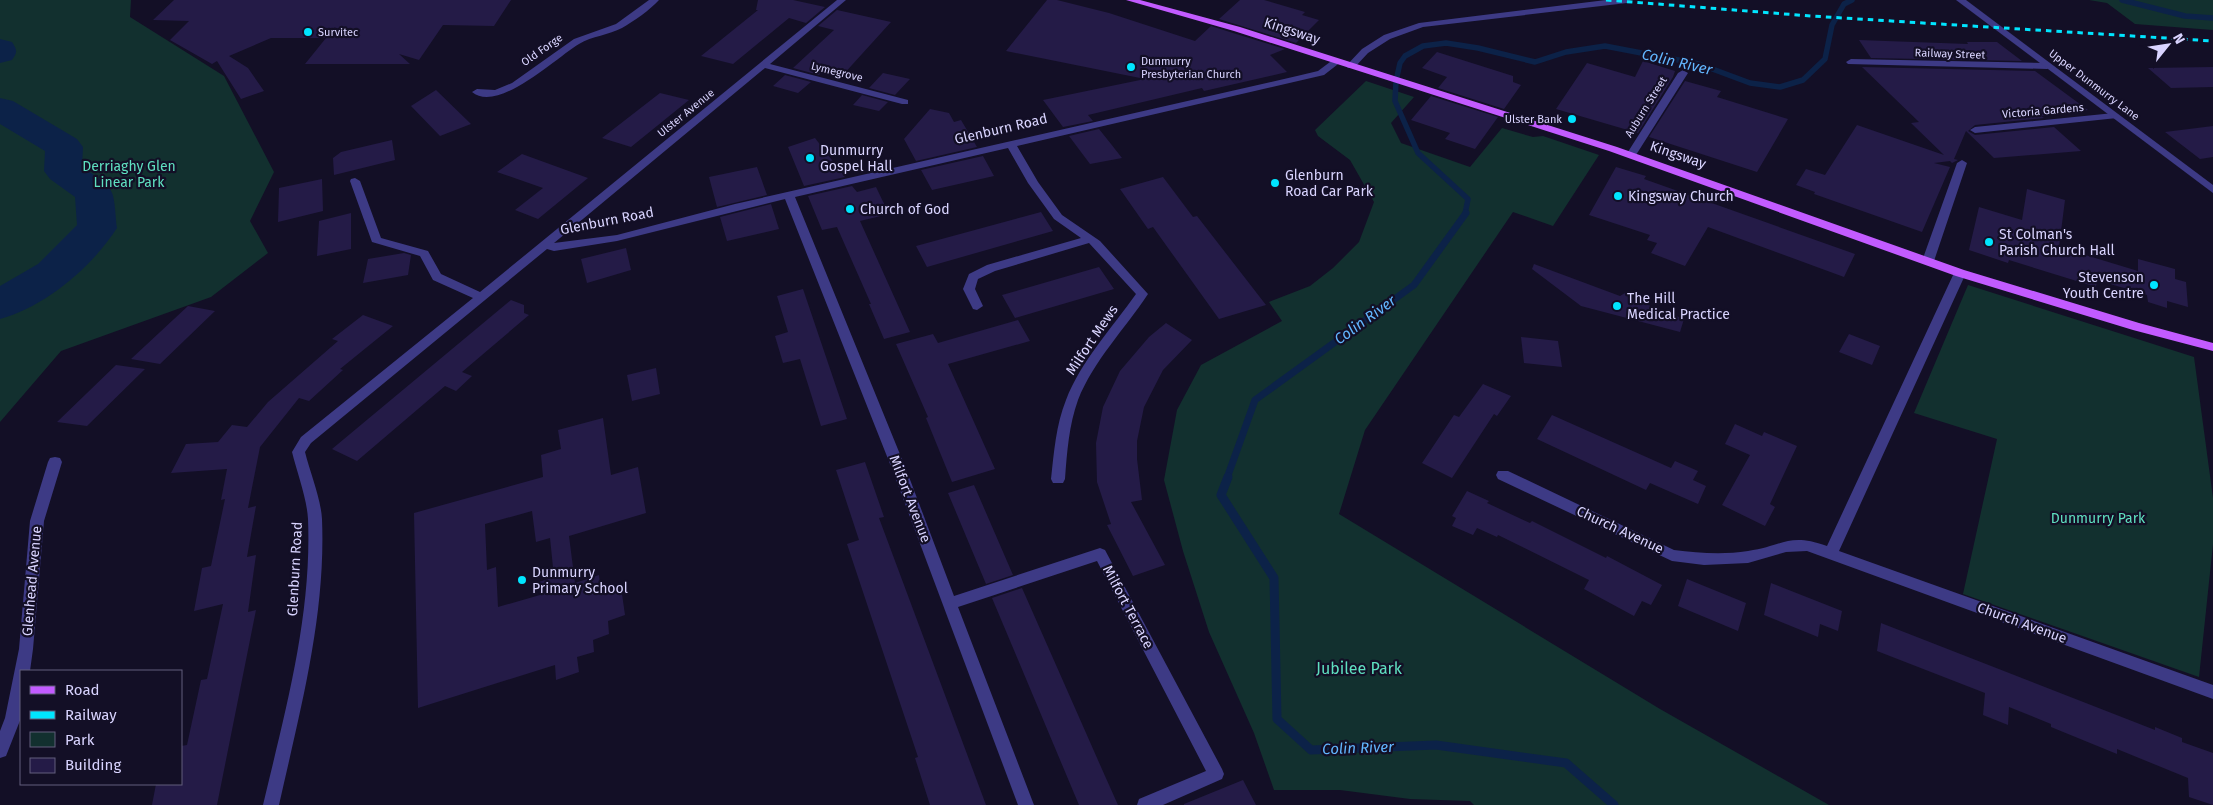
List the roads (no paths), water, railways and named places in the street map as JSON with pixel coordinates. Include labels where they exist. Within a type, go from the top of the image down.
[{"type":"main road","name":"Kingsway","points":[[1130,0],[1208,21],[1631,155],[1960,272],[2137,327],[2213,347]]},
{"type":"street","name":"Old Forge","points":[[477,92],[496,92],[515,85],[577,41],[619,26],[655,0]]},
{"type":"street","name":"Ulster Avenue","points":[[545,245],[842,0]]},
{"type":"street","points":[[1351,66],[1365,51],[1387,37],[1422,25],[1627,0]]},
{"type":"street","name":"Upper Dunmurry Lane","points":[[1960,0],[2114,116],[2208,182],[2213,190]]},
{"type":"street","name":"Glenburn Road","points":[[271,805],[301,675],[313,593],[315,517],[298,452],[306,440],[545,245],[554,247],[617,238],[1010,143],[1297,79],[1321,73],[1337,61]]},
{"type":"street","name":"Railway Street","points":[[1851,62],[2047,66]]},
{"type":"street","name":"Lymegrove","points":[[764,65],[906,102]]},
{"type":"street","name":"Auburn Street","points":[[1631,155],[1682,73]]},
{"type":"street","points":[[487,104],[496,92]]},
{"type":"street","name":"Victoria Gardens","points":[[1975,130],[2114,116]]},
{"type":"street","name":"Milfort Mews","points":[[1010,143],[1034,183],[1058,217],[1090,239],[1142,294],[1101,350],[1076,390],[1061,438],[1058,479]]},
{"type":"street","points":[[1928,260],[1962,163]]},
{"type":"street","points":[[355,182],[376,240],[424,254],[437,276],[480,297]]},
{"type":"street","name":"Milfort Avenue","points":[[789,195],[892,452],[1026,805]]},
{"type":"street","points":[[977,306],[969,289],[973,277],[991,268],[1090,239]]},
{"type":"street","points":[[1831,553],[1960,272]]},
{"type":"street","name":"Glenhead Avenue","points":[[21,670],[26,649],[36,520],[55,462]]},
{"type":"street","name":"Church Avenue","points":[[1503,475],[1672,555],[1704,559],[1748,557],[1786,546],[1807,545],[2213,692]]},
{"type":"street","name":"Milfort Terrace","points":[[950,604],[1100,554],[1216,774],[1145,805]]},
{"type":"street","name":"Glenhead Avenue","points":[[0,751],[13,718],[20,678]]},
{"type":"waterway","name":"Colin River","points":[[1465,214],[1468,199],[1418,153],[1395,101],[1396,81],[1400,63],[1405,56],[1423,46],[1446,43],[1478,48],[1535,62],[1566,52],[1605,46],[1699,64],[1750,83],[1780,87],[1803,80],[1825,59],[1832,25],[1844,4],[1852,0]]},
{"type":"waterway","name":"Colin River","points":[[2122,0],[2185,16],[2213,18]]},
{"type":"waterway","points":[[0,109],[64,147],[63,171],[94,192],[97,228],[53,274],[0,305]]},
{"type":"waterway","name":"Colin River","points":[[1227,478],[1255,400],[1414,285],[1466,213]]},
{"type":"waterway","name":"Colin River","points":[[1228,477],[1221,495],[1274,578],[1277,719],[1311,750],[1436,745],[1566,763],[1614,805]]},
{"type":"railway","points":[[1606,0],[1811,16],[2213,41]]},
{"type":"place","name":"Survitec","points":[[308,32]]},
{"type":"place","name":"Dunmurry Presbyterian Church","points":[[1131,67]]},
{"type":"place","name":"Ulster Bank","points":[[1572,119]]},
{"type":"place","name":"Dunmurry Gospel Hall","points":[[810,158]]},
{"type":"place","name":"Glenburn Road Car Park","points":[[1275,183]]},
{"type":"place","name":"Kingsway Church","points":[[1618,196]]},
{"type":"place","name":"Church of God","points":[[850,209]]},
{"type":"place","name":"St Colman's Parish Church Hall","points":[[1989,242]]},
{"type":"place","name":"Stevenson Youth Centre","points":[[2154,285]]},
{"type":"place","name":"The Hill Medical Practice","points":[[1617,306]]},
{"type":"place","name":"Dunmurry Primary School","points":[[522,580]]},
{"type":"park label","name":"Derriaghy Glen Linear Park","points":[[129,174]]},
{"type":"park label","name":"Dunmurry Park","points":[[2098,518]]},
{"type":"park label","name":"Jubilee Park","points":[[1359,668]]}]
